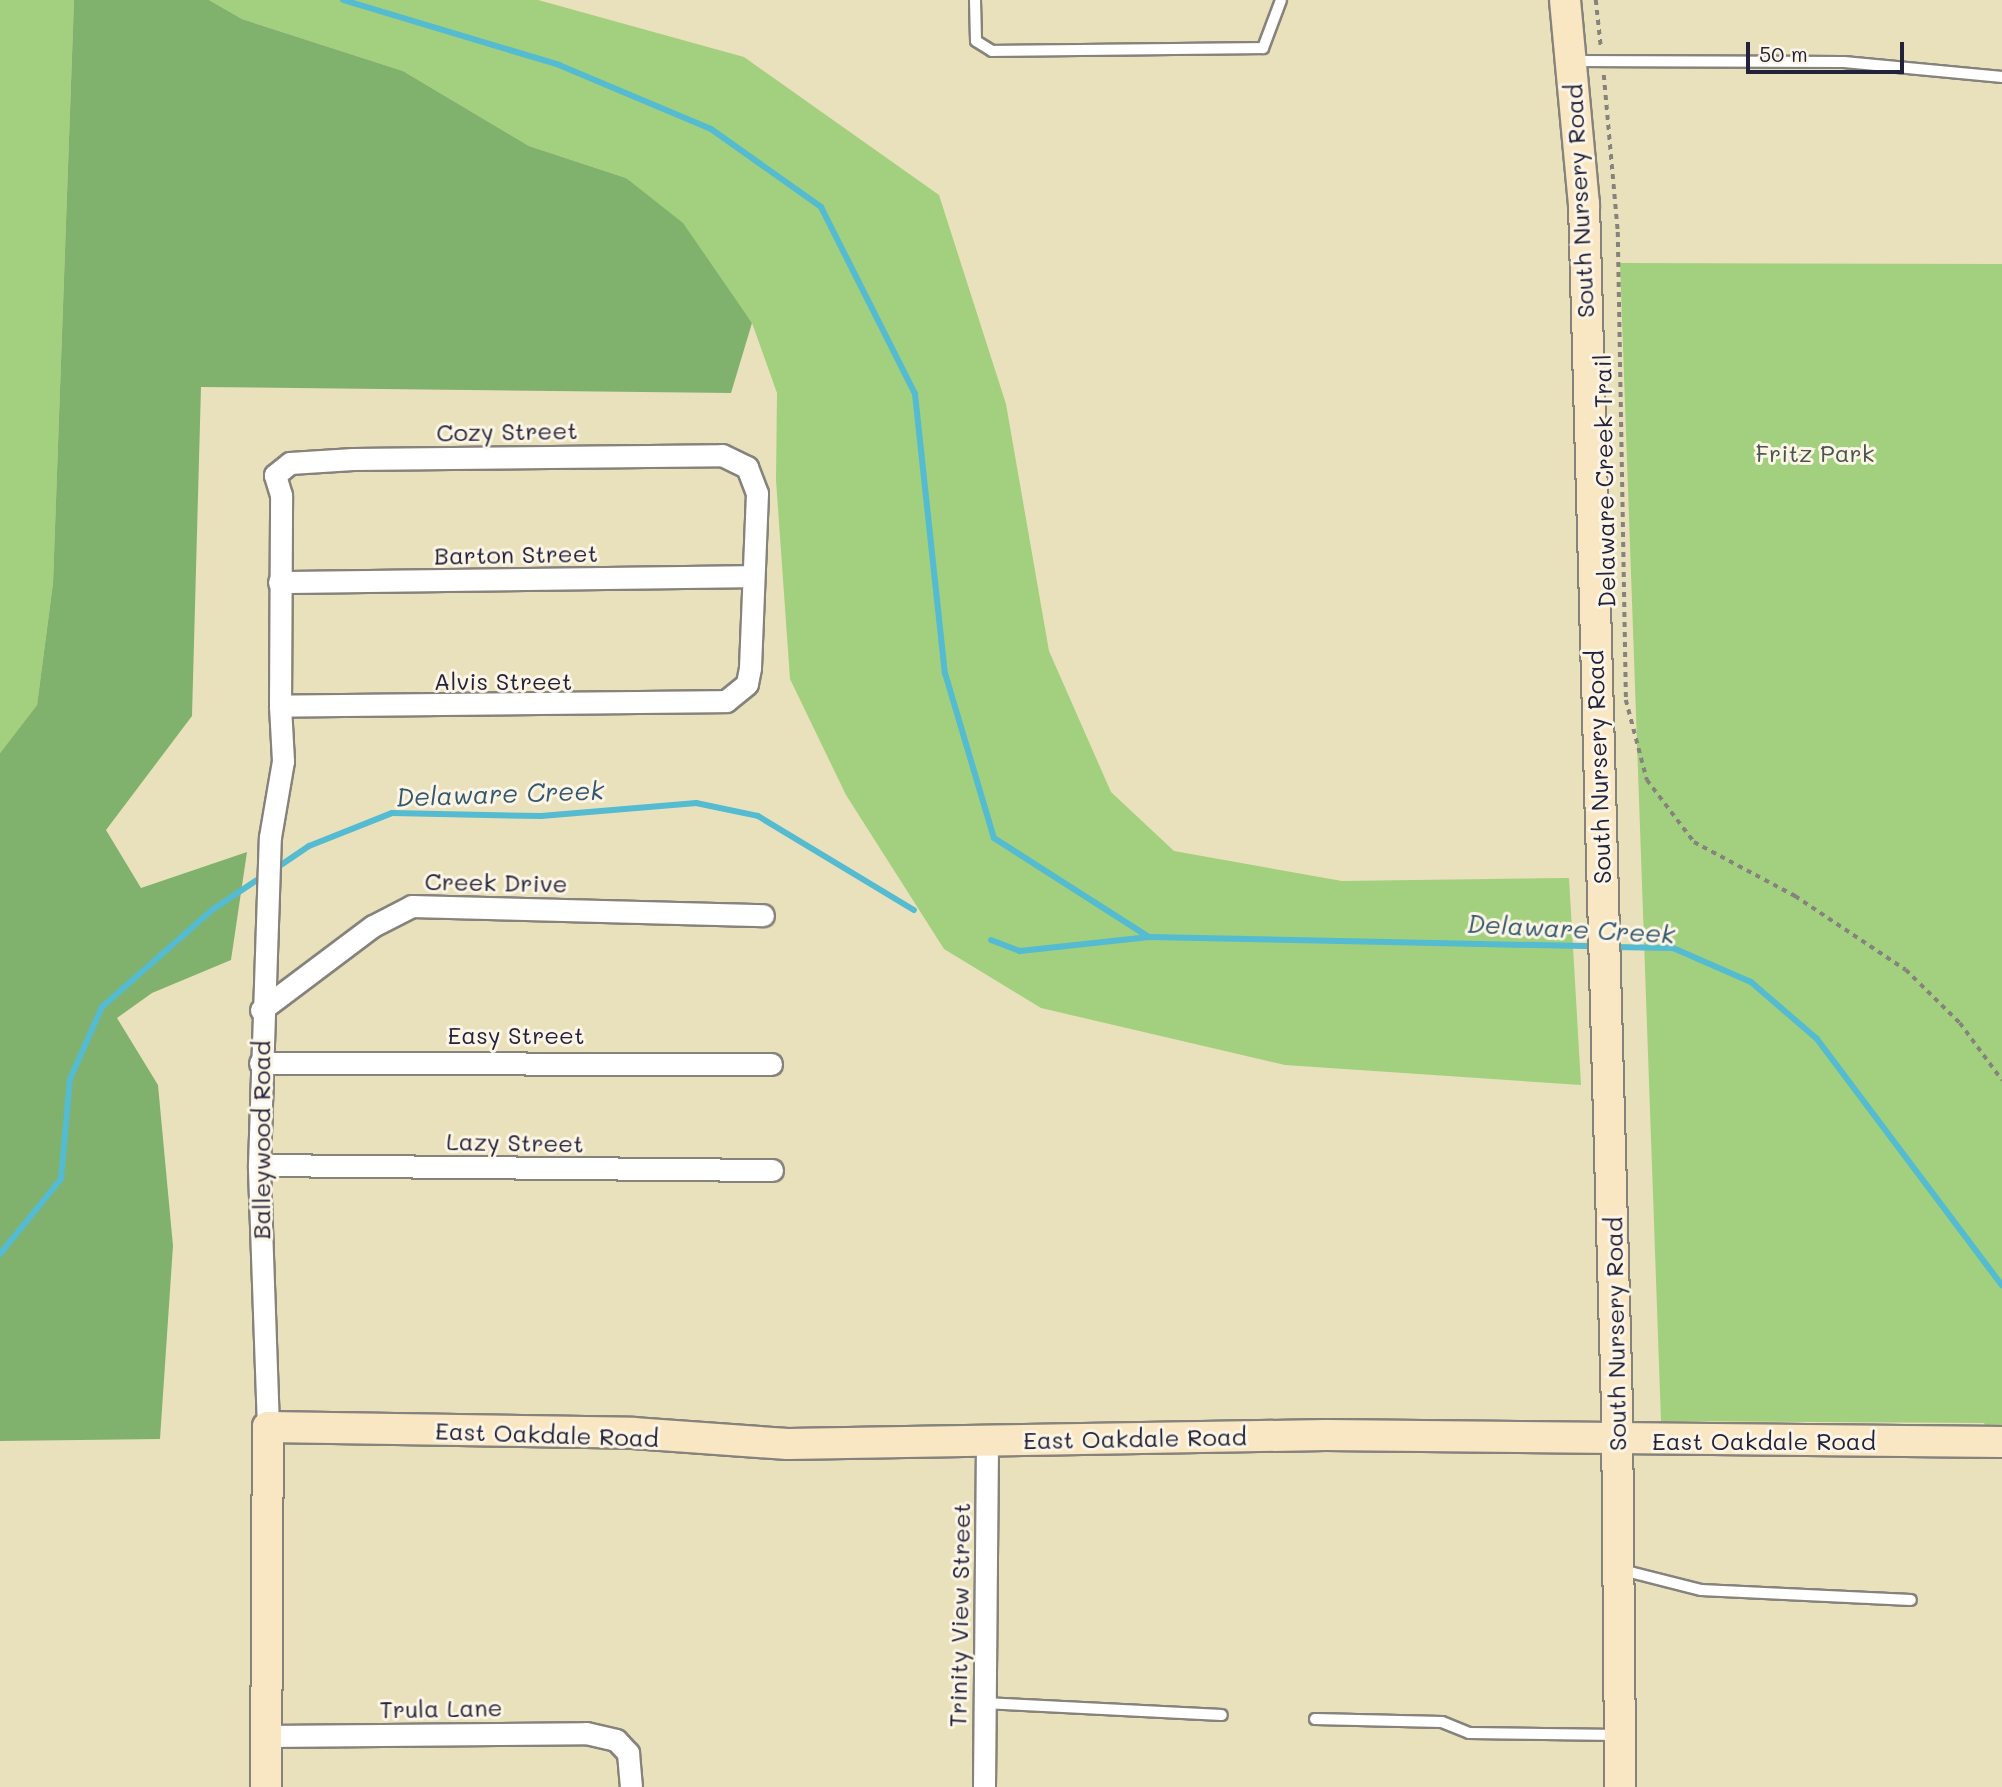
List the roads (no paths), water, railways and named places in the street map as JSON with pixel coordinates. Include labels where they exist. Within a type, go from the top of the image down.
[{"type":"street","name":"South Nursery Road","points":[[1565,0],[1584,204],[1617,1441],[1620,1787]]},
{"type":"street","name":"Cozy Street","points":[[281,495],[275,475],[290,463],[353,459],[722,455],[747,467],[753,480],[753,576]]},
{"type":"street","name":"Balleywood Road","points":[[266,1787],[268,1427],[259,1166],[260,1063],[270,838],[283,761],[279,582],[281,495]]},
{"type":"street","name":"Barton Street","points":[[279,582],[753,576]]},
{"type":"street","name":"Alvis Street","points":[[280,706],[726,701],[747,684],[750,668],[753,576]]},
{"type":"street","name":"Creek Drive","points":[[261,1010],[373,926],[412,906],[763,915]]},
{"type":"street","name":"Easy Street","points":[[260,1063],[771,1064]]},
{"type":"street","name":"Lazy Street","points":[[259,1166],[772,1170]]},
{"type":"street","name":"East Oakdale Road","points":[[268,1427],[633,1433],[788,1444],[1312,1436],[1617,1441],[2002,1442]]},
{"type":"street","name":"Trinity View Street","points":[[984,1787],[987,1443]]},
{"type":"street","name":"Trula Lane","points":[[266,1736],[586,1733],[615,1740],[628,1753],[631,1787]]},
{"type":"lane","points":[[975,0],[976,41],[992,51],[1263,48],[1281,0]]},
{"type":"lane","points":[[1570,61],[1844,62],[2002,77]]},
{"type":"lane","points":[[1619,1569],[1701,1590],[1911,1600]]},
{"type":"lane","points":[[984,1703],[1222,1715]]},
{"type":"lane","points":[[1315,1718],[1441,1722],[1469,1732],[1620,1735]]},
{"type":"waterway","points":[[343,0],[559,65],[711,129],[821,207],[915,394],[945,673],[994,838],[1149,937]]},
{"type":"waterway","name":"Delaware Creek","points":[[275,869],[309,846],[392,813],[541,816],[696,803],[758,816],[914,910]]},
{"type":"waterway","name":"Delaware Creek","points":[[0,1254],[61,1179],[70,1079],[102,1007],[212,910],[263,876]]},
{"type":"waterway","name":"Delaware Creek","points":[[991,940],[1020,951],[1149,937],[1595,946]]},
{"type":"waterway","name":"Delaware Creek","points":[[1613,947],[1673,948],[1751,982],[1817,1039],[2002,1285]]},
{"type":"park label","name":"Fritz Park","points":[[1815,453]]}]
